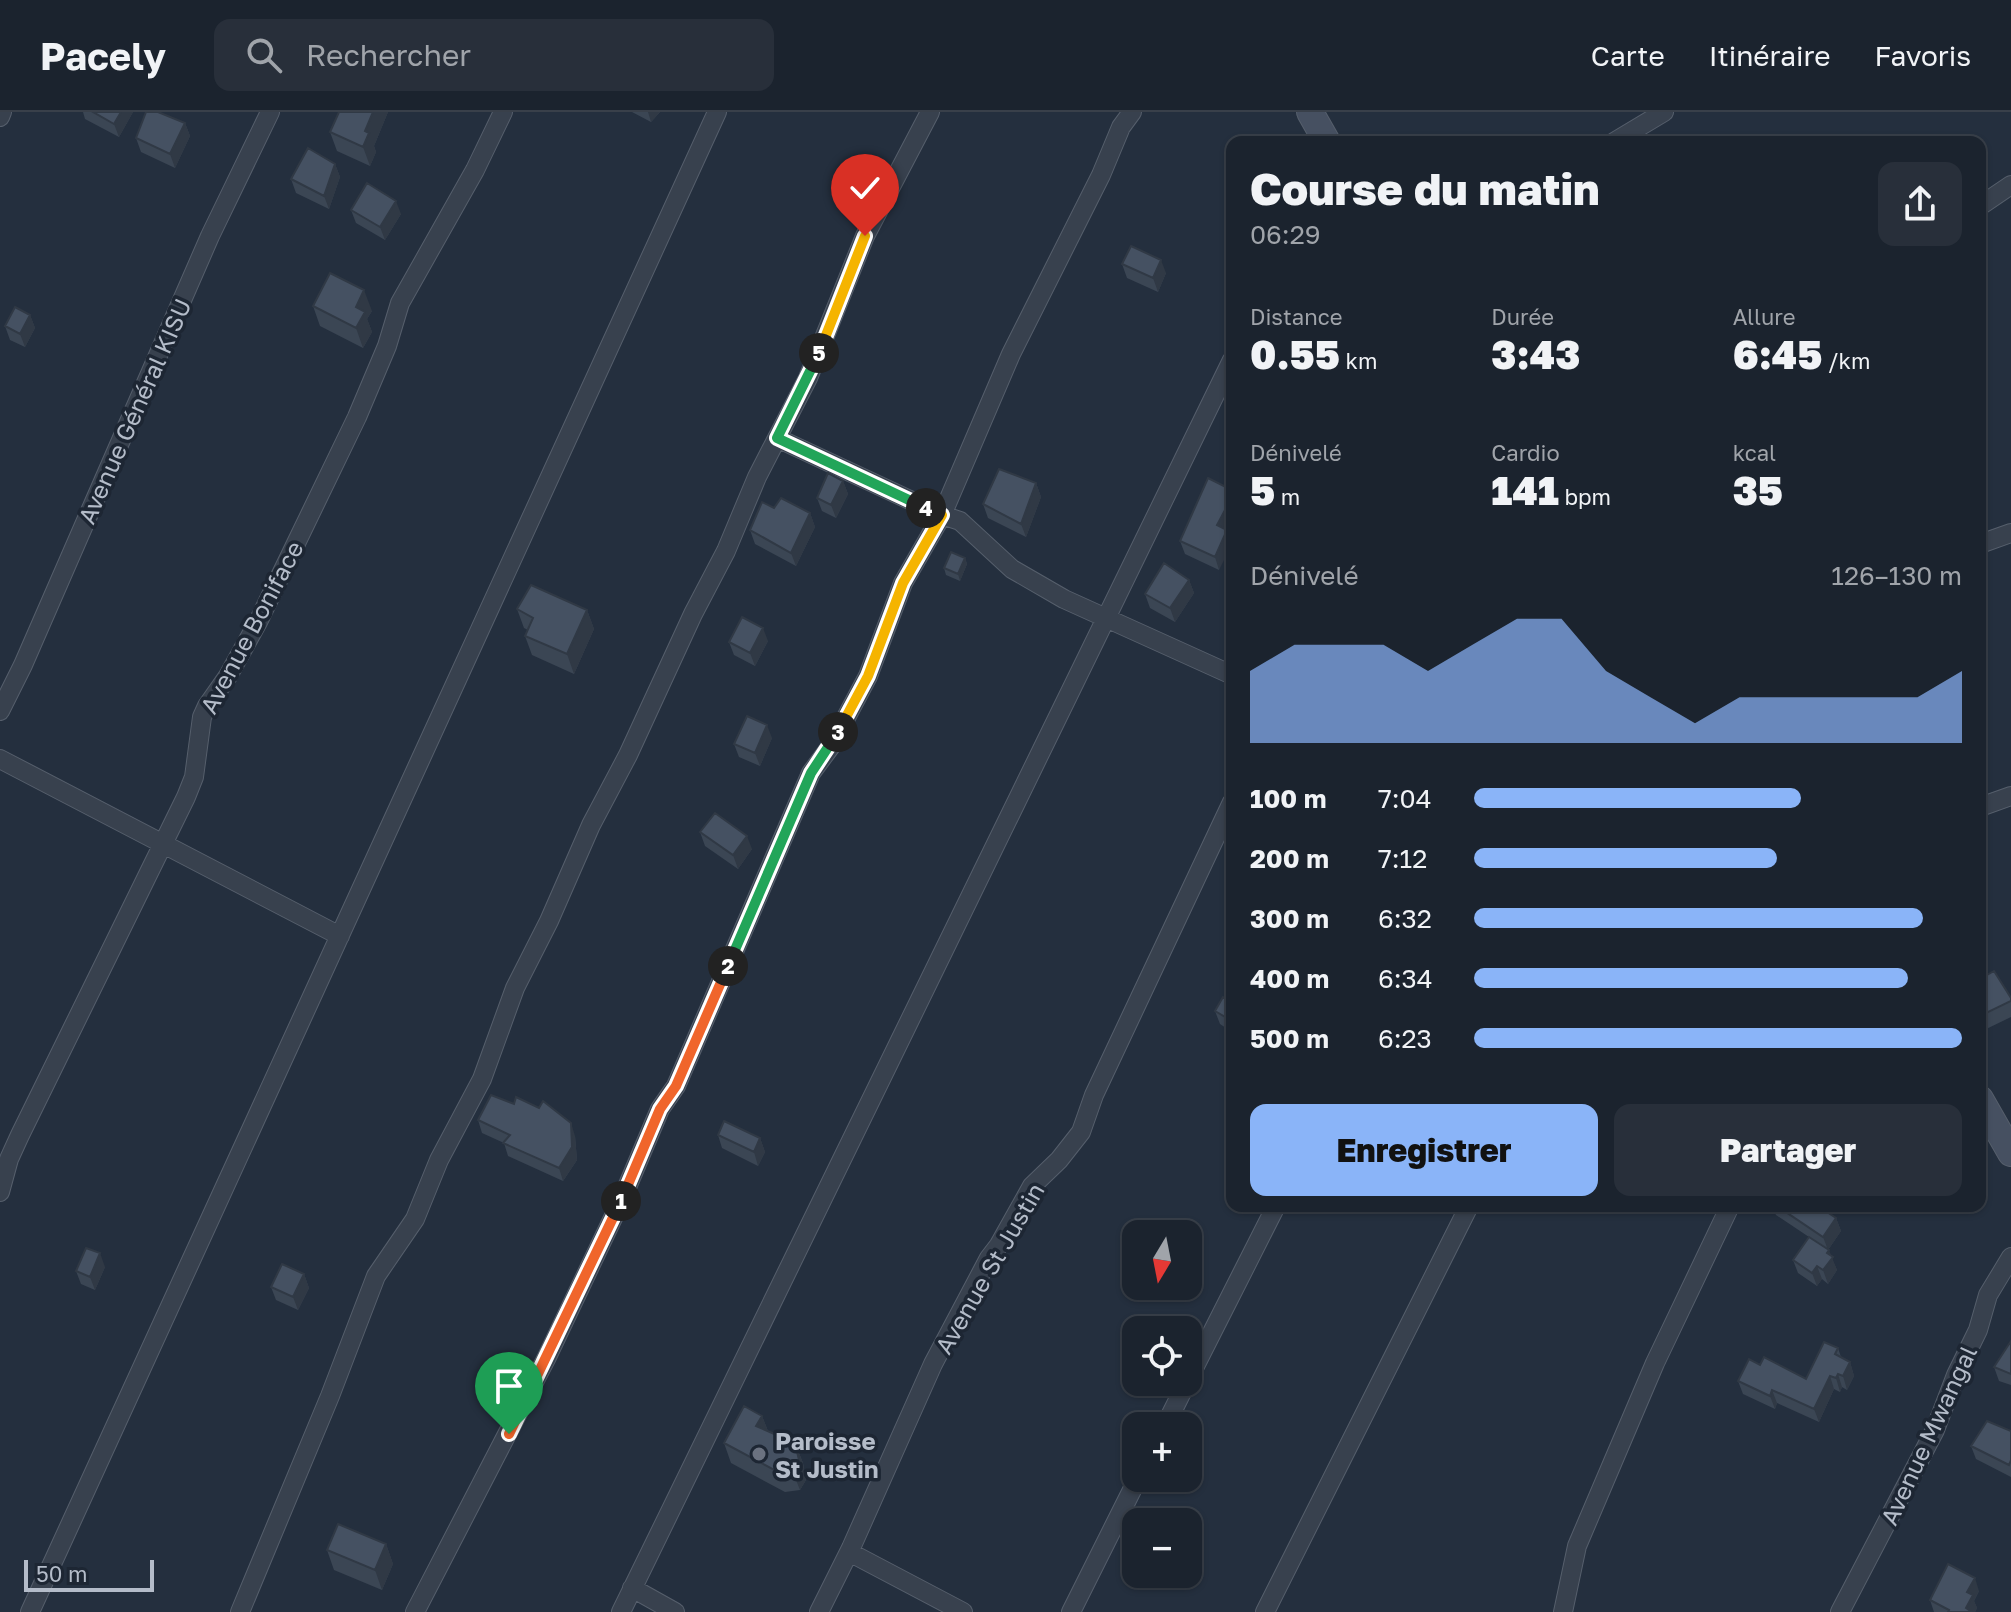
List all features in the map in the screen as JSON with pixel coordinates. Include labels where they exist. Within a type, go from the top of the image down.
[{"type":"street","name":"Avenue Général KISU","points":[[0,711],[27,656],[210,236],[270,112]]},
{"type":"street","name":"Avenue Boniface","points":[[0,1192],[9,1159],[20,1135],[194,777],[202,717],[207,706],[258,622],[357,417],[387,346],[400,303],[475,170],[503,112]]},
{"type":"street","points":[[30,1612],[717,112]]},
{"type":"street","points":[[240,1612],[330,1396],[371,1288],[415,1219],[439,1160],[482,1079],[515,988],[813,365],[865,236],[930,112]]},
{"type":"street","points":[[415,1612],[547,1357],[622,1199],[660,1109],[676,1086],[811,773],[831,746],[868,676],[903,583],[942,515],[1011,354],[1101,175],[1121,127],[1132,112]]},
{"type":"street","points":[[1310,112],[1324,136]]},
{"type":"street","points":[[1624,136],[1664,112]]},
{"type":"street","points":[[1986,202],[2011,186]]},
{"type":"street","points":[[621,1612],[1226,372]]},
{"type":"street","points":[[777,438],[960,521],[1012,569],[1064,599],[1226,672]]},
{"type":"street","points":[[1986,542],[2011,533]]},
{"type":"street","points":[[0,759],[340,936]]},
{"type":"street","points":[[1986,805],[2011,796]]},
{"type":"street","name":"Avenue St Justin","points":[[819,1612],[933,1364],[989,1258],[1032,1186],[1059,1160],[1081,1132],[1094,1095],[1226,815]]},
{"type":"street","points":[[1986,1109],[2011,1153]]},
{"type":"street","points":[[1202,1352],[1273,1212]]},
{"type":"street","points":[[1265,1612],[1466,1212]]},
{"type":"street","points":[[1563,1612],[1582,1532],[1655,1363],[1727,1212]]},
{"type":"street","name":"Avenue Mwangal","points":[[1840,1612],[1935,1430],[1956,1375],[1978,1330],[1988,1295],[2011,1257]]},
{"type":"street","points":[[1071,1612],[1131,1492]]},
{"type":"street","points":[[849,1552],[963,1612]]},
{"type":"street","points":[[632,1588],[675,1612]]},
{"type":"building","points":[[93,112],[121,112],[114,124]]},
{"type":"building","points":[[146,112],[158,112],[185,123],[170,154],[136,138]]},
{"type":"building","points":[[339,112],[373,112],[365,131],[369,133],[363,147],[330,132]]},
{"type":"building","points":[[308,148],[335,164],[324,196],[291,179]]},
{"type":"building","points":[[367,183],[396,201],[380,227],[351,210]]},
{"type":"building","points":[[1131,246],[1161,260],[1153,278],[1122,264]]},
{"type":"building","points":[[330,273],[364,290],[356,307],[365,312],[356,328],[313,306]]},
{"type":"building","points":[[15,307],[30,315],[20,334],[5,326]]},
{"type":"building","points":[[999,469],[1036,483],[1021,524],[983,504]]},
{"type":"building","points":[[828,473],[843,481],[831,505],[817,498]]},
{"type":"building","points":[[1208,478],[1226,487],[1226,508],[1217,525],[1226,532],[1215,557],[1180,541]]},
{"type":"building","points":[[781,498],[810,513],[791,553],[750,530],[762,502],[774,508]]},
{"type":"building","points":[[951,552],[965,558],[958,574],[944,568]]},
{"type":"building","points":[[1164,563],[1189,580],[1170,608],[1145,594]]},
{"type":"building","points":[[531,585],[587,610],[567,654],[525,636],[533,618],[517,609]]},
{"type":"building","points":[[742,617],[763,628],[750,653],[729,642]]},
{"type":"building","points":[[747,716],[767,725],[755,753],[734,744]]},
{"type":"building","points":[[715,813],[747,836],[733,855],[700,832]]},
{"type":"building","points":[[1994,971],[2011,1001],[1986,1013],[1986,976]]},
{"type":"building","points":[[1223,997],[1226,999],[1226,1017],[1215,1011]]},
{"type":"building","points":[[491,1095],[514,1104],[516,1097],[539,1108],[543,1101],[571,1123],[572,1147],[559,1168],[503,1143],[510,1135],[478,1120]]},
{"type":"building","points":[[724,1121],[760,1138],[754,1152],[718,1135]]},
{"type":"building","points":[[1786,1212],[1827,1212],[1836,1218],[1823,1237]]},
{"type":"building","points":[[1809,1237],[1829,1250],[1827,1253],[1833,1257],[1823,1270],[1817,1266],[1812,1273],[1793,1260]]},
{"type":"building","points":[[86,1248],[100,1253],[90,1277],[76,1271]]},
{"type":"building","points":[[282,1264],[304,1274],[293,1297],[271,1287]]},
{"type":"building","points":[[2011,1341],[2011,1374],[1994,1367]]},
{"type":"building","points":[[1824,1342],[1838,1348],[1835,1354],[1850,1362],[1843,1376],[1830,1376],[1814,1409],[1772,1390],[1770,1396],[1738,1381],[1749,1359],[1760,1365],[1764,1357],[1806,1379]]},
{"type":"building","points":[[744,1406],[762,1416],[756,1426],[795,1443],[799,1460],[792,1470],[778,1472],[724,1443]]},
{"type":"building","points":[[1987,1421],[2011,1431],[2009,1465],[1971,1446]]},
{"type":"building","points":[[338,1524],[386,1544],[375,1570],[327,1550]]},
{"type":"building","points":[[1948,1564],[1975,1578],[1967,1592],[1973,1595],[1966,1608],[1972,1612],[1948,1612],[1930,1600]]},
{"type":"place","name":"Paroisse St Justin","points":[[759,1454]]},
{"type":"route","points":[[509,1434],[622,1199],[660,1109],[676,1086],[811,773],[831,746],[868,676],[903,583],[942,515],[777,438],[808,378],[865,236]]}]
